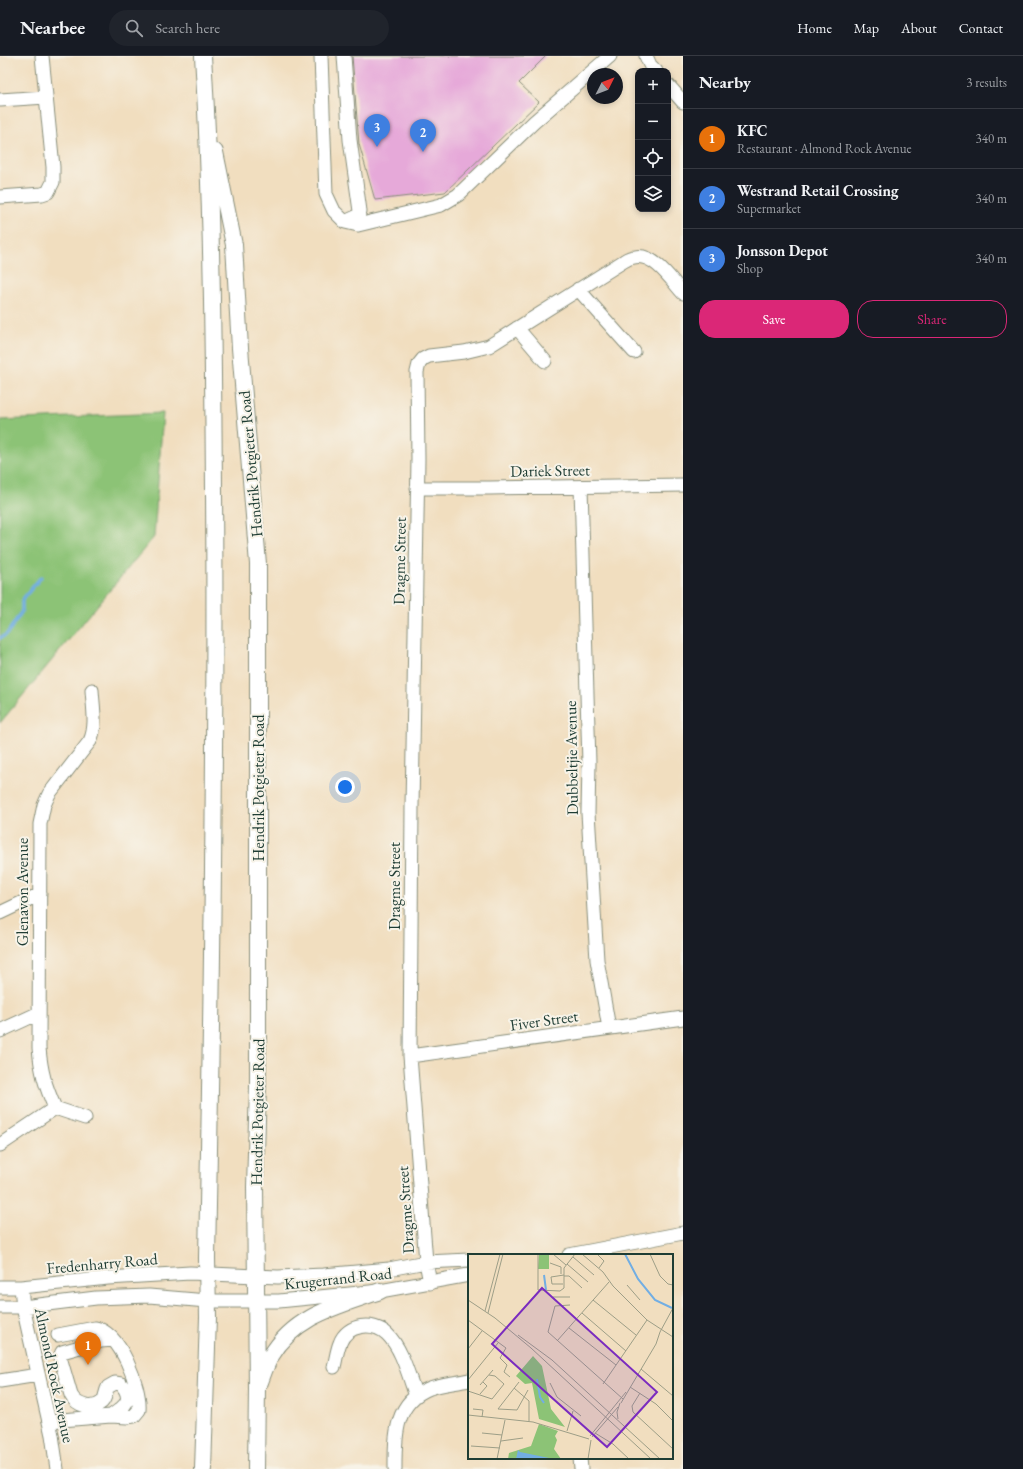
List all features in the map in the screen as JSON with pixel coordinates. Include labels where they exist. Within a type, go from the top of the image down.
[{"type":"main road","name":"Hendrik Potgieter Road","points":[[203,56],[207,111],[213,348],[215,636],[207,1273],[208,1317],[203,1469]]},
{"type":"main road","name":"Hendrik Potgieter Road","points":[[207,111],[234,245],[240,348],[258,564],[258,1086],[255,1187],[257,1301],[256,1469]]},
{"type":"main road","points":[[257,1389],[270,1357],[283,1340],[301,1322],[321,1312],[380,1292]]},
{"type":"street","points":[[0,197],[42,194],[48,192],[53,182],[53,167],[42,56]]},
{"type":"street","points":[[321,56],[326,194],[334,211],[345,222],[358,225],[441,205],[458,195],[534,122],[610,56]]},
{"type":"street","points":[[344,56],[350,140],[360,211],[358,216],[345,222]]},
{"type":"street","points":[[646,56],[653,68]]},
{"type":"street","points":[[671,88],[683,102]]},
{"type":"street","points":[[0,100],[46,97]]},
{"type":"street","points":[[545,361],[517,328],[624,261],[636,256],[646,257],[656,263],[681,289]]},
{"type":"street","points":[[578,290],[634,352]]},
{"type":"street","name":"Dragme Street","points":[[430,1283],[426,1262],[410,1056],[417,372],[419,364],[423,359],[429,356],[464,352],[489,346],[517,328]]},
{"type":"street","name":"Dariek Street","points":[[417,488],[683,485]]},
{"type":"street","name":"Dubbeltjie Avenue","points":[[581,487],[589,763],[588,814],[597,960],[608,1028]]},
{"type":"street","name":"Glenavon Avenue","points":[[55,1108],[40,1067],[40,824],[44,805],[49,794],[93,735],[92,690]]},
{"type":"street","points":[[0,913],[40,894]]},
{"type":"street","points":[[0,1031],[39,1013]]},
{"type":"street","name":"Fiver Street","points":[[410,1056],[683,1018]]},
{"type":"street","points":[[0,1145],[55,1108],[85,1118]]},
{"type":"street","points":[[574,1254],[683,1233]]},
{"type":"street","name":"Krugerrand Road","points":[[207,1273],[278,1277],[324,1275],[389,1269],[426,1262],[468,1260]]},
{"type":"street","name":"Fredenharry Road","points":[[0,1286],[21,1287],[108,1278],[207,1273]]},
{"type":"street","name":"Krugerrand Road","points":[[207,1301],[279,1302],[380,1292],[468,1275]]},
{"type":"street","name":"Almond Rock Avenue","points":[[21,1287],[38,1375],[49,1421],[57,1469]]},
{"type":"street","points":[[0,1307],[24,1307],[96,1298],[142,1296],[207,1301]]},
{"type":"street","points":[[334,1367],[340,1342],[347,1334],[354,1328],[360,1326],[377,1329],[387,1334],[398,1350],[416,1396]]},
{"type":"street","points":[[49,1421],[111,1416],[122,1418],[134,1416],[139,1410],[140,1403],[130,1368],[113,1340],[101,1329],[95,1328],[58,1335]]},
{"type":"street","points":[[111,1416],[124,1407],[127,1403],[127,1393],[121,1384],[116,1383],[108,1387],[104,1399],[99,1404],[93,1406],[79,1404],[71,1395],[60,1357],[62,1352],[101,1341],[113,1340]]},
{"type":"street","points":[[0,1381],[38,1375]]},
{"type":"street","points":[[395,1469],[397,1425],[402,1411],[410,1401],[430,1388],[468,1380]]},
{"type":"street","points":[[580,1459],[581,1469]]},
{"type":"green space","points":[[163,413],[154,537],[0,723],[0,420]]},
{"type":"building","points":[[352,56],[546,56],[519,83],[539,102],[445,192],[375,200],[359,144]]},
{"type":"waterway","points":[[0,638],[7,634],[22,611],[22,600],[41,577]]},
{"type":"place","name":"Jonsson Depot","points":[[377,147]]},
{"type":"place","name":"Westrand Retail Crossing","points":[[423,152]]},
{"type":"place","name":"KFC","points":[[88,1365]]}]
